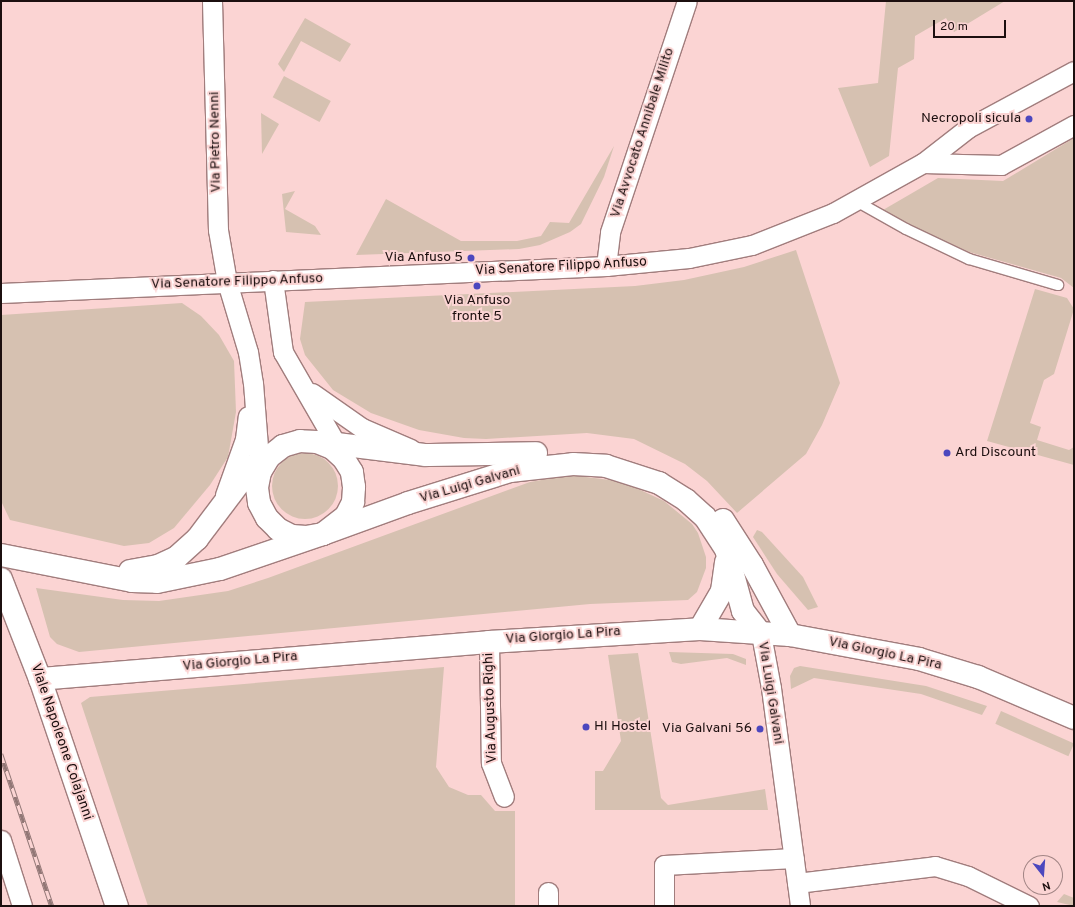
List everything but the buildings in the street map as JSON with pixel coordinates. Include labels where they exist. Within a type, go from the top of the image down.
[{"type":"main road","points":[[1,555],[49,566],[132,581],[157,582],[220,570],[323,534],[346,516],[353,502],[354,487],[352,472],[333,448],[300,441],[283,446],[260,466],[219,511],[197,539],[177,557],[158,566],[134,571],[49,566]]},
{"type":"main road","name":"Via Luigi Galvani","points":[[333,448],[426,456],[506,456],[569,450],[595,452],[649,465],[679,482],[706,501],[720,516],[735,536],[790,635]]},
{"type":"main road","name":"Via Luigi Galvani","points":[[323,534],[408,503],[510,470],[573,464],[606,466],[659,483],[686,500],[705,517],[726,549],[743,611],[761,634]]},
{"type":"main road","points":[[260,466],[257,488],[259,504],[266,518],[278,529],[292,536],[306,537],[323,534]]},
{"type":"main road","points":[[700,629],[722,591],[726,574],[726,549]]},
{"type":"main road","name":"Viale Napoleone Colajanni","points":[[1,579],[40,679],[117,906]]},
{"type":"main road","name":"Via Giorgio La Pira","points":[[40,679],[489,642],[700,629],[790,635],[919,659],[978,676],[1074,718]]},
{"type":"street","name":"Via Pietro Nenni","points":[[212,1],[218,230],[227,282],[248,352],[253,383]]},
{"type":"street","name":"Via Avvocato Annibale Milito","points":[[606,266],[610,232],[687,1]]},
{"type":"street","name":"Via Senatore Filippo Anfuso","points":[[1,293],[606,266],[689,258],[752,245],[806,225],[856,201],[923,163],[968,128],[1074,71]]},
{"type":"street","points":[[923,163],[1001,165],[1074,125]]},
{"type":"street","points":[[273,280],[283,352],[333,448]]},
{"type":"street","points":[[296,378],[337,413],[362,428],[426,456]]},
{"type":"street","points":[[253,383],[260,466]]},
{"type":"street","points":[[219,511],[245,439],[253,383]]},
{"type":"street","name":"Via Luigi Galvani","points":[[761,634],[771,688],[800,906]]},
{"type":"street","name":"Via Augusto Righi","points":[[489,642],[491,763],[504,797]]},
{"type":"street","points":[[1,840],[22,906]]},
{"type":"street","points":[[664,906],[664,865],[794,858]]},
{"type":"street","points":[[797,883],[935,866],[968,876],[1029,906]]},
{"type":"lane","points":[[856,201],[906,229],[969,259],[1058,285]]},
{"type":"shaded area","points":[[886,1],[1005,1],[954,32],[946,18],[915,36],[914,59],[898,68],[889,156],[870,167],[838,88],[878,83]]},
{"type":"shaded area","points":[[305,18],[351,44],[340,62],[301,41],[284,72],[278,64]]},
{"type":"shaded area","points":[[284,76],[331,101],[320,122],[273,97]]},
{"type":"shaded area","points":[[261,113],[279,124],[262,154]]},
{"type":"shaded area","points":[[1074,138],[1074,288],[1061,278],[969,252],[918,229],[883,210],[938,178],[1003,181]]},
{"type":"shaded area","points":[[614,146],[604,177],[581,224],[570,232],[540,245],[519,249],[356,255],[386,199],[461,241],[517,241],[541,236],[550,222],[569,223]]},
{"type":"shaded area","points":[[295,191],[285,209],[315,226],[321,235],[286,232],[282,194]]},
{"type":"shaded area","points":[[796,250],[840,383],[822,425],[806,454],[737,513],[707,481],[685,464],[634,439],[587,433],[486,439],[464,438],[419,430],[371,413],[333,390],[305,355],[300,339],[305,302],[635,286],[684,280],[744,267]]},
{"type":"shaded area","points":[[1035,289],[1067,298],[1074,309],[1054,374],[1044,380],[1030,423],[1041,427],[1037,440],[1069,450],[1074,447],[1074,465],[987,441]]},
{"type":"shaded area","points":[[182,303],[201,316],[219,335],[234,361],[236,412],[228,457],[210,485],[174,528],[149,543],[124,546],[10,520],[1,501],[1,315]]},
{"type":"shaded area","points":[[305,453],[318,456],[328,463],[335,473],[338,486],[335,499],[328,509],[318,516],[305,519],[292,516],[282,509],[275,499],[272,486],[275,473],[282,463],[292,456]]},
{"type":"shaded area","points":[[570,475],[610,480],[634,487],[664,501],[692,524],[698,533],[706,557],[706,568],[697,592],[688,600],[590,604],[79,652],[57,644],[50,637],[36,588],[123,600],[159,601],[228,591],[268,578],[530,482]]},
{"type":"shaded area","points":[[757,530],[762,532],[803,577],[818,607],[808,610],[777,574],[753,537]]},
{"type":"shaded area","points":[[669,652],[733,654],[746,659],[746,665],[727,658],[681,664],[672,662]]},
{"type":"shaded area","points":[[638,653],[661,798],[668,805],[765,789],[768,810],[595,810],[595,771],[603,771],[621,741],[608,655]]},
{"type":"shaded area","points":[[800,666],[926,686],[987,706],[982,715],[921,694],[814,678],[791,689],[790,676],[794,668]]},
{"type":"shaded area","points":[[444,667],[436,767],[449,787],[468,795],[481,795],[495,811],[515,811],[515,906],[148,906],[81,703],[90,697]]},
{"type":"shaded area","points":[[1001,711],[1074,744],[1068,756],[995,724]]},
{"type":"shaded area","points":[[1064,894],[1074,898],[1074,906],[1057,902]]},
{"type":"railway","points":[[1,754],[52,906]]},
{"type":"place","name":"Necropoli sicula","points":[[1029,119]]},
{"type":"place","name":"Via Anfuso 5","points":[[471,258]]},
{"type":"place","name":"Via Anfuso fronte 5","points":[[477,286]]},
{"type":"place","name":"Ard Discount","points":[[947,453]]},
{"type":"place","name":"HI Hostel","points":[[586,727]]},
{"type":"place","name":"Via Galvani 56","points":[[760,729]]}]
